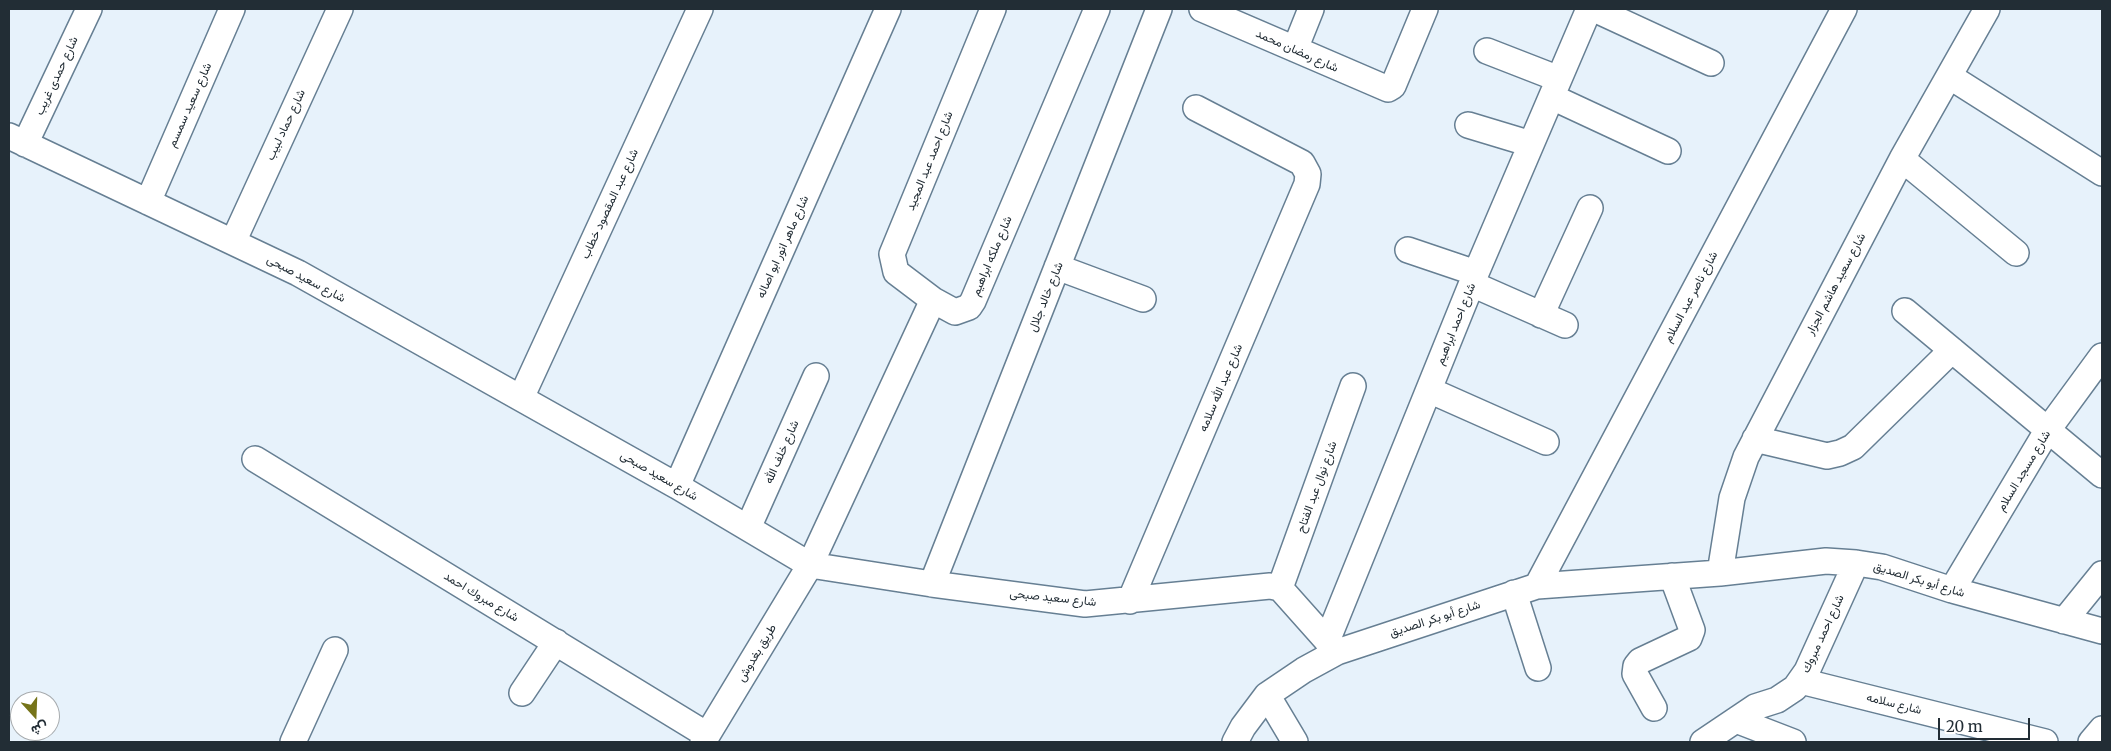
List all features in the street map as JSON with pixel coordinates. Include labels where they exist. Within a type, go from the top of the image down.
[{"type":"street","name":"شارع حمدى غريب","points":[[15,142],[89,9]]},
{"type":"street","name":"شارع سعيد سمسم","points":[[148,202],[232,9]]},
{"type":"street","name":"شارع حماد لبيب","points":[[232,242],[340,9]]},
{"type":"street","name":"شارع عبد المقصود خطاب","points":[[521,398],[700,9]]},
{"type":"street","name":"شارع ماهر انور ابو اصاله","points":[[678,486],[888,9]]},
{"type":"street","name":"شارع احمد عبد المجيد","points":[[933,300],[896,272],[892,254],[993,9]]},
{"type":"street","name":"شارع ملكه ابراهيم","points":[[933,300],[955,312],[969,307],[973,301],[1097,9]]},
{"type":"street","name":"شارع خالد جلال","points":[[932,584],[1159,9]]},
{"type":"street","name":"شارع رمضان محمد","points":[[1202,9],[1381,88],[1388,89],[1393,86],[1425,9]]},
{"type":"street","points":[[1295,49],[1311,9]]},
{"type":"street","name":"شارع احمد ابراهيم","points":[[1332,646],[1429,390],[1474,278],[1589,9]]},
{"type":"street","points":[[1594,9],[1711,63]]},
{"type":"street","name":"شارع ناصر عبد السلام","points":[[1526,590],[1844,9]]},
{"type":"street","name":"شارع سعيد هاشم الجزار","points":[[1720,573],[1732,498],[1746,457],[1902,159],[1987,9]]},
{"type":"street","points":[[1488,50],[1668,151]]},
{"type":"street","points":[[1949,76],[2102,173]]},
{"type":"street","name":"شارع عبد الله سلامه","points":[[1130,601],[1307,184],[1308,174],[1302,163],[1196,108]]},
{"type":"street","points":[[1468,125],[1532,144]]},
{"type":"street","name":"شارع سعيد صبحى","points":[[15,142],[298,273],[678,486],[810,565],[932,584],[1085,604],[1270,586],[1280,588]]},
{"type":"street","points":[[1902,159],[2016,253]]},
{"type":"street","points":[[1541,314],[1590,208]]},
{"type":"street","points":[[1408,250],[1474,278],[1565,325]]},
{"type":"street","points":[[1057,267],[1143,298]]},
{"type":"street","points":[[810,565],[933,300]]},
{"type":"street","points":[[1905,311],[2102,475]]},
{"type":"street","points":[[1755,439],[1826,456],[1840,453],[1853,447],[1952,350]]},
{"type":"street","name":"شارع مسجد السلام","points":[[1952,590],[2047,431],[2102,356]]},
{"type":"street","name":"شارع خلف الله","points":[[748,528],[816,376]]},
{"type":"street","name":"شارع نوال عبد الفتاح","points":[[1280,588],[1353,386]]},
{"type":"street","points":[[1429,390],[1546,442]]},
{"type":"street","name":"شارع مبروك احمد","points":[[255,459],[556,642],[705,739]]},
{"type":"street","name":"شارع أبو بكر الصديق","points":[[1235,742],[1243,727],[1267,695],[1304,670],[1332,646],[1526,590],[1720,573],[1826,561],[1856,563],[1882,567],[1952,590],[2102,631]]},
{"type":"street","name":"شارع احمد مبروك","points":[[1704,742],[1762,703],[1777,700],[1787,695],[1801,680],[1856,563]]},
{"type":"street","name":"طريق بغدوش","points":[[705,739],[810,565]]},
{"type":"street","points":[[2064,621],[2102,574]]},
{"type":"street","points":[[1654,708],[1635,674],[1636,666],[1640,661],[1689,638],[1692,630],[1672,576]]},
{"type":"street","points":[[1280,588],[1332,646]]},
{"type":"street","points":[[1526,590],[1538,668]]},
{"type":"street","points":[[522,693],[556,642]]},
{"type":"street","points":[[293,742],[335,650]]},
{"type":"street","name":"شارع سلامه","points":[[1801,680],[2045,742]]},
{"type":"street","points":[[1267,695],[1295,742]]},
{"type":"street","points":[[1736,720],[1793,742]]},
{"type":"street","points":[[2091,742],[2102,729]]}]
